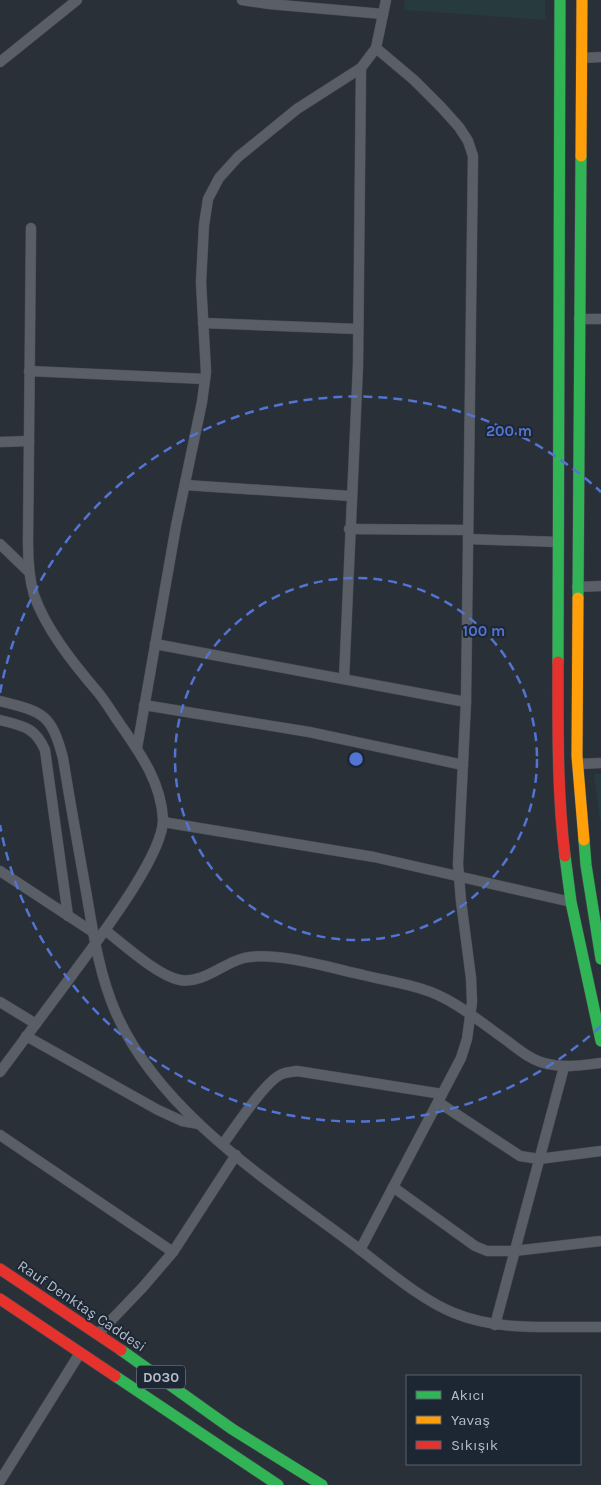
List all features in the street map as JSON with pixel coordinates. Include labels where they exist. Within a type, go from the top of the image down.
[{"type":"main road","points":[[560,0],[558,754],[562,829],[571,902],[601,1041]]},
{"type":"main road","points":[[582,0],[577,587],[578,764],[586,865],[601,959]]},
{"type":"main road","name":"Rauf Denktaş Caddesi","points":[[0,1269],[98,1334],[232,1429],[322,1485]]},
{"type":"main road","points":[[0,1299],[278,1485]]},
{"type":"street","points":[[0,62],[77,0]]},
{"type":"street","points":[[242,0],[383,14]]},
{"type":"street","points":[[137,748],[205,379],[202,282],[204,225],[208,199],[219,178],[238,157],[297,109],[361,68],[376,48],[386,0]]},
{"type":"street","points":[[360,1250],[461,1058],[467,1039],[471,1015],[471,978],[460,901],[458,864],[466,702],[473,156],[468,141],[459,127],[414,80],[376,48]]},
{"type":"street","points":[[582,58],[601,57]]},
{"type":"street","points":[[344,680],[358,329],[361,68]]},
{"type":"street","points":[[0,1072],[95,944],[130,893],[159,839],[163,822],[162,806],[148,766],[98,692],[82,673],[43,617],[34,594],[29,572],[28,441],[31,228]]},
{"type":"street","points":[[579,319],[601,319]]},
{"type":"street","points":[[203,323],[358,329]]},
{"type":"street","points":[[29,371],[205,379]]},
{"type":"street","points":[[0,442],[28,441]]},
{"type":"street","points":[[185,485],[351,496]]},
{"type":"street","points":[[349,529],[558,542]]},
{"type":"street","points":[[0,544],[29,572]]},
{"type":"street","points":[[577,587],[601,586]]},
{"type":"street","points":[[155,644],[466,702]]},
{"type":"street","points":[[0,701],[24,706],[39,713],[51,723],[57,736],[63,758],[99,966],[116,1013],[132,1044],[159,1083],[200,1124],[236,1155],[360,1250],[433,1302],[453,1313],[495,1324],[601,1327]]},
{"type":"street","points":[[144,705],[308,732],[463,765]]},
{"type":"street","points":[[0,720],[29,728],[40,738],[45,750],[68,916]]},
{"type":"street","points":[[578,764],[601,763]]},
{"type":"street","points":[[163,822],[374,857],[571,902]]},
{"type":"street","points":[[0,871],[92,932]]},
{"type":"street","points":[[105,930],[156,969],[180,980],[191,980],[244,958],[260,957],[300,961],[424,989],[449,1001],[471,1015],[530,1058],[547,1064],[564,1067],[601,1063]]},
{"type":"street","points":[[0,1002],[36,1024]]},
{"type":"street","points":[[26,1036],[158,1110],[182,1121],[200,1124]]},
{"type":"street","points":[[495,1324],[564,1067]]},
{"type":"street","points":[[223,1144],[268,1085],[281,1074],[297,1072],[440,1098],[520,1156],[539,1159],[601,1151]]},
{"type":"street","points":[[0,1135],[173,1252]]},
{"type":"street","points":[[98,1334],[143,1288],[173,1252],[236,1155]]},
{"type":"street","points":[[394,1187],[474,1246],[487,1252],[514,1251],[601,1240]]},
{"type":"street","points":[[2,1481],[80,1353]]},
{"type":"green space","points":[[405,0],[545,0],[545,20],[404,10]]},
{"type":"green space","points":[[594,774],[601,774],[601,819],[600,819]]},
{"type":"traffic: fast","points":[[558,662],[560,0]]},
{"type":"traffic: fast","points":[[578,598],[581,156]]},
{"type":"traffic: fast","points":[[584,840],[586,865],[601,959]]},
{"type":"traffic: fast","points":[[565,856],[571,902],[601,1041]]},
{"type":"traffic: fast","points":[[121,1350],[232,1429],[322,1485]]},
{"type":"traffic: fast","points":[[115,1376],[278,1485]]},
{"type":"traffic: slow","points":[[581,156],[582,0]]},
{"type":"traffic: slow","points":[[578,598],[577,756],[584,840]]},
{"type":"traffic: jam","points":[[558,662],[559,784],[565,856]]},
{"type":"traffic: jam","points":[[0,1269],[121,1350]]},
{"type":"traffic: jam","points":[[0,1299],[115,1376]]}]
